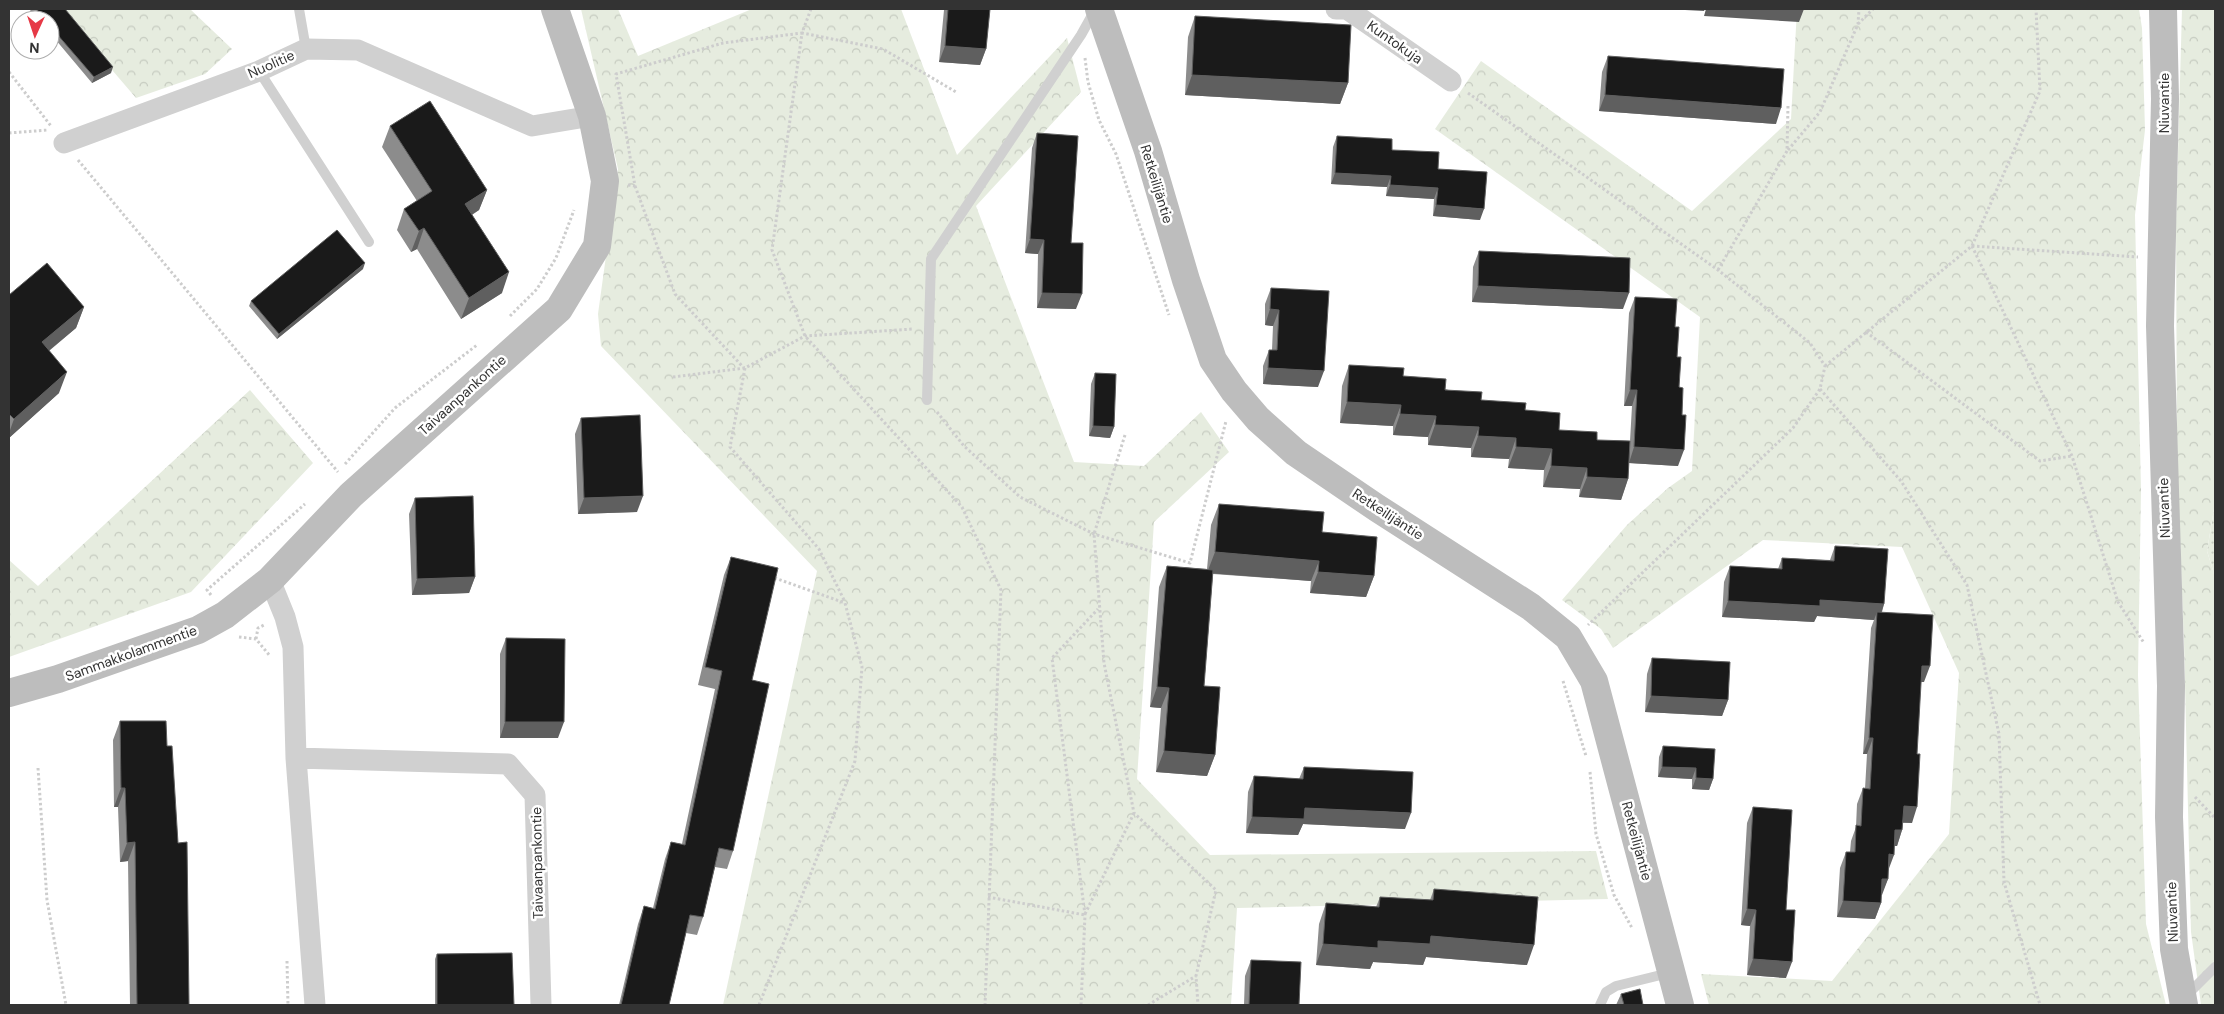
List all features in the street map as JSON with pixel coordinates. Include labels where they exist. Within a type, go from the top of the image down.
[{"type":"street","name":"Taivaanpankontie","points":[[270,580],[351,495],[559,309],[597,246],[605,181],[592,116],[555,9]]},
{"type":"street","name":"Retkeilijäntie","points":[[1098,9],[1148,151],[1186,280],[1213,360],[1234,391],[1258,419],[1296,453],[1531,607],[1568,637],[1594,681],[1680,1005]]},
{"type":"street","name":"Kuntokuja","points":[[1336,9],[1347,9],[1451,81]]},
{"type":"street","name":"Niuvantie","points":[[2163,9],[2165,99],[2160,326],[2171,686],[2169,816],[2174,949],[2183,1002]]},
{"type":"street","name":"Nuolitie","points":[[64,143],[259,71],[306,48],[358,50],[532,126],[592,116]]},
{"type":"street","name":"Sammakkolammentie","points":[[9,693],[58,679],[198,630],[225,615],[270,580]]},
{"type":"street","points":[[270,580],[285,617],[293,647],[296,758],[315,1005]]},
{"type":"street","name":"Taivaanpankontie","points":[[296,758],[508,764],[535,795],[541,1005]]},
{"type":"lane","points":[[299,9],[306,48]]},
{"type":"lane","points":[[927,400],[931,259],[1098,9]]},
{"type":"lane","points":[[259,71],[369,242]]},
{"type":"lane","points":[[2183,1002],[2215,967]]},
{"type":"lane","points":[[1600,1005],[1606,992],[1616,986],[1671,972]]},
{"type":"path","points":[[811,9],[802,33],[772,250],[805,336],[962,507],[1001,590],[985,1005]]},
{"type":"path","points":[[1718,270],[1787,151],[1820,112],[1858,24],[1859,9]]},
{"type":"path","points":[[1858,24],[1873,9]]},
{"type":"path","points":[[1568,637],[1587,627],[1793,428],[1820,389],[1825,366],[1972,246],[2040,91],[2036,9]]},
{"type":"path","points":[[745,368],[675,294],[634,186],[616,74],[723,43],[802,33],[883,49],[956,92]]},
{"type":"path","points":[[9,72],[54,129],[9,133]]},
{"type":"path","points":[[1451,81],[1718,270],[1810,343],[1825,366]]},
{"type":"path","points":[[1787,151],[1788,105]]},
{"type":"path","points":[[64,143],[338,472]]},
{"type":"path","points":[[605,181],[634,186]]},
{"type":"path","points":[[503,323],[542,282],[556,258],[574,211],[575,201]]},
{"type":"path","points":[[1972,246],[2161,258]]},
{"type":"path","points":[[1972,246],[2072,456],[2118,602]]},
{"type":"path","points":[[673,377],[745,368],[805,336],[929,328]]},
{"type":"path","points":[[1866,332],[2040,461],[2072,456]]},
{"type":"path","points":[[331,479],[395,408],[482,342]]},
{"type":"path","points":[[745,368],[730,447],[819,549],[845,603],[862,667],[855,761],[759,1005]]},
{"type":"path","points":[[1820,389],[1900,481],[1967,585],[1998,734],[2004,882],[2040,1005]]},
{"type":"path","points":[[927,400],[964,446],[1020,497],[1094,534],[1190,563],[1226,421]]},
{"type":"path","points":[[1125,435],[1094,534],[1098,610],[1104,663],[1134,813],[1216,890],[1196,976],[1198,1005]]},
{"type":"path","points":[[207,590],[310,499]]},
{"type":"path","points":[[768,575],[845,603]]},
{"type":"path","points":[[1081,1005],[1084,914],[1052,658],[1098,610]]},
{"type":"path","points":[[38,768],[47,900],[66,1005]]},
{"type":"path","points":[[1084,914],[1134,813]]},
{"type":"path","points":[[988,897],[1084,914]]},
{"type":"path","points":[[1148,1005],[1196,976]]},
{"type":"green space","points":[[60,9],[190,9],[232,49],[205,74],[136,98]]},
{"type":"green space","points":[[581,9],[618,9],[638,56],[752,9],[901,9],[957,155],[1067,38],[1081,92],[976,206],[1074,462],[1144,466],[1201,412],[1229,452],[1154,522],[1137,779],[1210,855],[1596,851],[1608,899],[1237,908],[1231,1005],[723,1005],[817,571],[601,346],[598,314],[618,169]]},
{"type":"green space","points":[[1797,9],[2139,9],[2142,28],[2145,130],[2135,215],[2141,490],[2138,675],[2146,924],[2166,1005],[1709,1005],[1701,974],[1832,981],[1949,834],[1959,673],[1902,547],[1763,540],[1613,648],[1601,629],[1562,600],[1627,525],[1668,488],[1692,471],[1700,317],[1435,129],[1481,61],[1692,211],[1791,119]]},
{"type":"green space","points":[[2182,9],[2215,9],[2215,503],[2207,551],[2215,577],[2215,1005],[2201,1005],[2191,932],[2184,644],[2177,462],[2176,224]]},
{"type":"green space","points":[[250,390],[313,463],[191,592],[9,657],[9,560],[38,586]]},
{"type":"green space","points":[[2215,503],[2215,577],[2207,551]]},
{"type":"building","points":[[65,9],[113,67],[94,77],[60,38],[60,10],[37,10]]},
{"type":"building","points":[[948,9],[990,9],[986,49],[945,46]]},
{"type":"building","points":[[1195,16],[1351,25],[1348,83],[1192,75]]},
{"type":"building","points":[[1608,56],[1784,69],[1781,108],[1605,95]]},
{"type":"building","points":[[430,101],[487,190],[465,204],[509,272],[469,298],[424,228],[419,231],[404,209],[432,191],[390,126]]},
{"type":"building","points":[[1037,133],[1078,136],[1071,243],[1083,243],[1082,294],[1042,293],[1044,240],[1030,239]]},
{"type":"building","points":[[1337,136],[1392,139],[1392,150],[1439,152],[1438,169],[1487,172],[1484,209],[1436,205],[1438,188],[1390,185],[1391,176],[1335,173]]},
{"type":"building","points":[[337,230],[365,263],[279,334],[251,301]]},
{"type":"building","points":[[1479,251],[1630,258],[1629,293],[1478,286]]},
{"type":"building","points":[[47,263],[84,307],[42,342],[67,372],[14,419],[9,414],[9,295]]},
{"type":"building","points":[[1271,288],[1329,291],[1324,371],[1268,368],[1269,350],[1277,350],[1279,310],[1270,309]]},
{"type":"building","points":[[1635,297],[1677,299],[1675,327],[1679,327],[1677,357],[1681,357],[1679,387],[1683,388],[1682,415],[1686,415],[1684,450],[1634,447],[1637,390],[1630,390]]},
{"type":"building","points":[[1349,365],[1404,368],[1403,376],[1446,379],[1445,390],[1482,392],[1481,400],[1526,403],[1525,410],[1560,413],[1559,430],[1597,432],[1597,440],[1630,441],[1628,479],[1587,477],[1587,468],[1551,466],[1552,449],[1516,447],[1516,438],[1478,436],[1479,427],[1435,425],[1436,416],[1400,414],[1401,405],[1347,402]]},
{"type":"building","points":[[1095,373],[1116,374],[1114,427],[1093,426]]},
{"type":"building","points":[[640,415],[643,496],[584,498],[581,418]]},
{"type":"building","points":[[473,496],[475,577],[417,579],[415,498]]},
{"type":"building","points":[[1219,504],[1324,512],[1322,532],[1377,537],[1374,576],[1318,572],[1319,561],[1215,552]]},
{"type":"building","points":[[1835,546],[1888,549],[1884,604],[1820,600],[1820,606],[1728,601],[1730,566],[1782,569],[1782,558],[1834,561]]},
{"type":"building","points":[[731,557],[778,568],[752,680],[769,684],[733,851],[719,848],[703,917],[690,915],[669,1005],[621,1005],[644,906],[655,909],[671,842],[685,845],[722,671],[705,667]]},
{"type":"building","points":[[1167,566],[1213,570],[1204,686],[1220,687],[1215,755],[1164,751],[1169,688],[1157,687]]},
{"type":"building","points":[[1877,612],[1933,615],[1930,666],[1922,666],[1917,754],[1920,754],[1917,807],[1904,806],[1902,830],[1895,830],[1894,855],[1889,854],[1888,879],[1882,879],[1881,903],[1843,901],[1846,852],[1855,852],[1856,825],[1861,826],[1863,788],[1870,789],[1873,738],[1869,738]]},
{"type":"building","points":[[506,638],[565,639],[564,722],[505,722]]},
{"type":"building","points":[[1652,658],[1730,662],[1728,700],[1651,696]]},
{"type":"building","points":[[120,721],[166,721],[167,746],[172,746],[178,843],[187,842],[189,1005],[137,1005],[135,842],[127,843],[125,788],[121,788]]},
{"type":"building","points":[[1663,746],[1715,749],[1713,779],[1696,778],[1696,768],[1662,767]]},
{"type":"building","points":[[1304,767],[1413,772],[1411,813],[1305,808],[1304,819],[1252,817],[1254,776],[1303,779]]},
{"type":"building","points":[[1753,807],[1792,810],[1786,910],[1795,910],[1792,962],[1753,959],[1756,910],[1747,909]]},
{"type":"building","points":[[1434,889],[1538,897],[1534,945],[1431,936],[1430,944],[1378,941],[1378,948],[1323,944],[1326,903],[1379,907],[1380,897],[1433,900]]},
{"type":"building","points":[[512,953],[514,1005],[437,1005],[437,954]]},
{"type":"building","points":[[1251,960],[1301,962],[1299,1005],[1249,1005]]},
{"type":"building","points":[[1640,989],[1643,1005],[1624,1005],[1621,994]]}]
